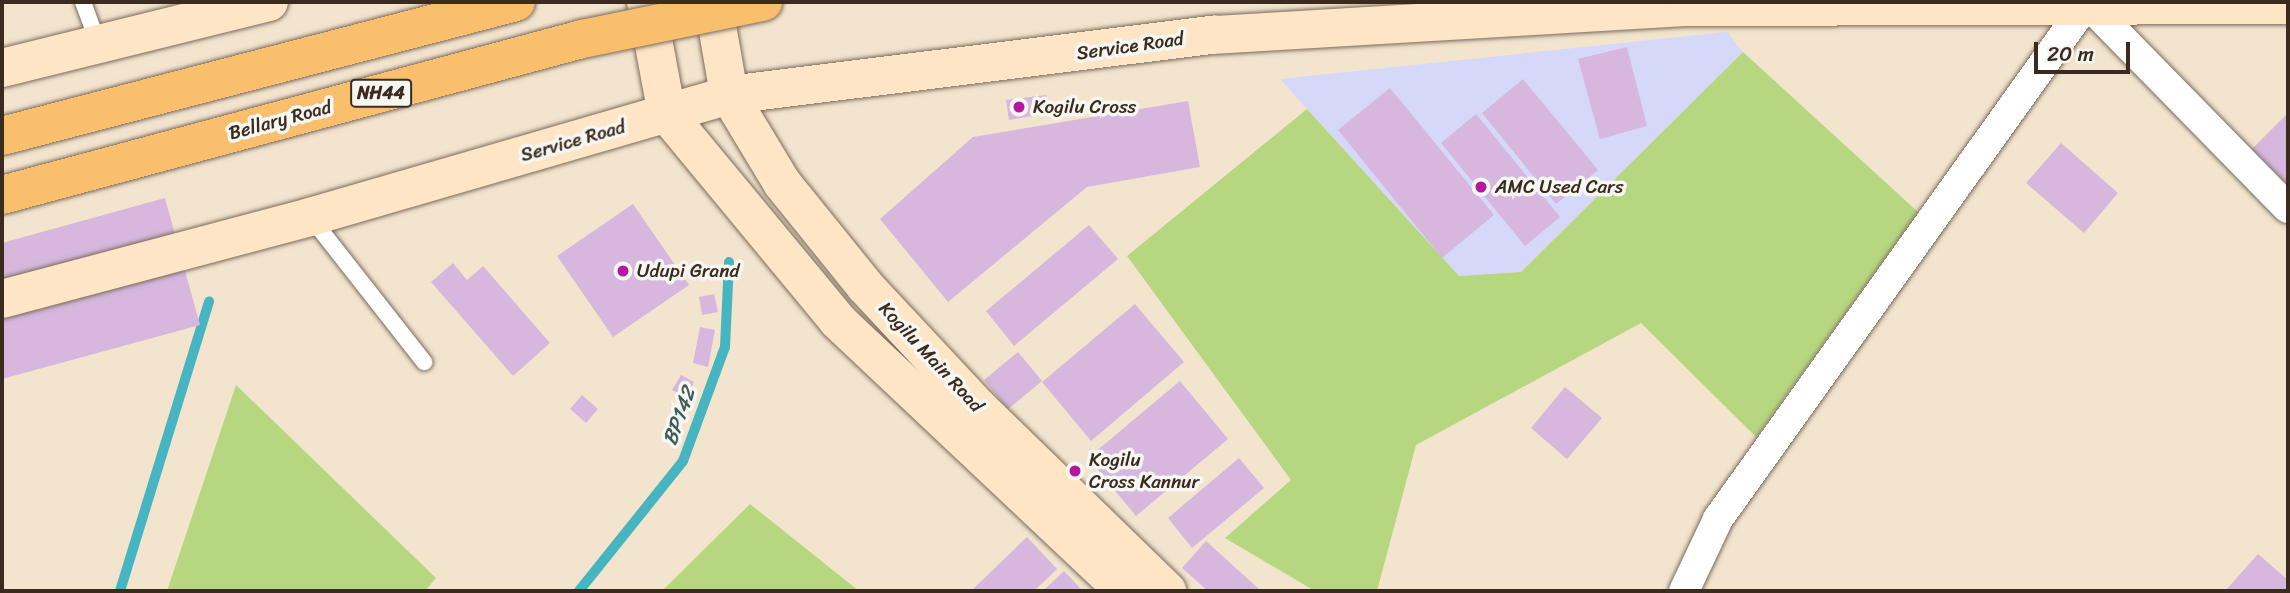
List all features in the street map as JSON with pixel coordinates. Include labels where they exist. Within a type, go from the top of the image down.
[{"type":"highway","points":[[2,136],[516,2]]},
{"type":"highway","name":"Bellary Road","points":[[2,195],[582,39],[763,2]]},
{"type":"main road","points":[[2,68],[269,2]]},
{"type":"main road","points":[[646,2],[667,114]]},
{"type":"main road","points":[[713,2],[729,95]]},
{"type":"main road","name":"Service Road","points":[[2,299],[310,217],[729,95],[1214,35],[1684,5],[2288,5]]},
{"type":"main road","name":"Kogilu Main Road","points":[[729,95],[782,183],[865,286],[978,407],[1167,591]]},
{"type":"main road","name":"Kogilu Main Road","points":[[667,114],[838,321],[1125,591]]},
{"type":"main road","points":[[838,321],[865,286]]},
{"type":"street","points":[[1684,591],[1718,519],[2087,3],[2288,208]]},
{"type":"lane","points":[[83,2],[98,43]]},
{"type":"lane","points":[[310,217],[424,362]]},
{"type":"shaded area","points":[[1727,32],[1743,52],[1521,272],[1459,276],[1280,79]]},
{"type":"green space","points":[[1743,52],[1918,212],[1756,437],[1641,323],[1416,445],[1377,591],[1315,591],[1225,538],[1291,480],[1127,256],[1307,109],[1459,276],[1521,272]]},
{"type":"green space","points":[[236,385],[436,578],[425,591],[167,591]]},
{"type":"green space","points":[[750,504],[859,591],[662,591]]},
{"type":"building","points":[[1627,47],[1647,126],[1600,139],[1578,59]]},
{"type":"building","points":[[1523,79],[1598,170],[1556,204],[1482,113]]},
{"type":"building","points":[[1390,88],[1494,215],[1442,258],[1338,130]]},
{"type":"building","points":[[1046,95],[1049,113],[1009,120],[1006,100]]},
{"type":"building","points":[[1188,101],[1200,167],[1087,187],[948,302],[880,219],[973,137]]},
{"type":"building","points":[[2288,113],[2288,185],[2252,149]]},
{"type":"building","points":[[1476,114],[1560,217],[1525,246],[1441,143]]},
{"type":"building","points":[[2061,143],[2118,193],[2084,233],[2026,183]]},
{"type":"building","points":[[165,198],[200,325],[2,379],[2,243]]},
{"type":"building","name":"Udupi Grand","points":[[633,204],[689,285],[613,337],[557,256]]},
{"type":"building","points":[[1089,225],[1118,259],[1014,346],[986,311]]},
{"type":"building","points":[[453,263],[467,280],[483,266],[550,343],[513,376],[431,282]]},
{"type":"building","points":[[714,294],[718,312],[702,315],[699,297]]},
{"type":"building","points":[[1135,304],[1184,362],[1091,441],[1042,382]]},
{"type":"building","points":[[700,327],[715,330],[708,367],[693,363]]},
{"type":"building","points":[[1018,352],[1042,381],[1008,409],[984,380]]},
{"type":"building","points":[[681,375],[694,382],[687,397],[672,390]]},
{"type":"building","points":[[1180,381],[1228,439],[1136,516],[1088,458]]},
{"type":"building","points":[[1565,387],[1602,418],[1567,459],[1531,428]]},
{"type":"building","points":[[582,395],[598,409],[586,423],[570,409]]},
{"type":"building","points":[[1239,458],[1264,488],[1192,548],[1168,518]]},
{"type":"building","points":[[1027,537],[1057,569],[1034,591],[971,591]]},
{"type":"building","points":[[1206,541],[1260,590],[1208,591],[1182,568]]},
{"type":"building","points":[[2258,554],[2288,580],[2288,591],[2225,591]]},
{"type":"building","points":[[1064,571],[1083,591],[1043,591]]},
{"type":"waterway","name":"BP142","points":[[579,591],[683,461],[725,347],[729,262]]},
{"type":"waterway","points":[[120,591],[209,301]]},
{"type":"place","name":"Kogilu Cross","points":[[1019,107]]},
{"type":"place","name":"AMC Used Cars","points":[[1481,187]]},
{"type":"place","name":"Udupi Grand","points":[[623,271]]},
{"type":"place","name":"Kogilu Cross Kannur","points":[[1075,471]]}]
